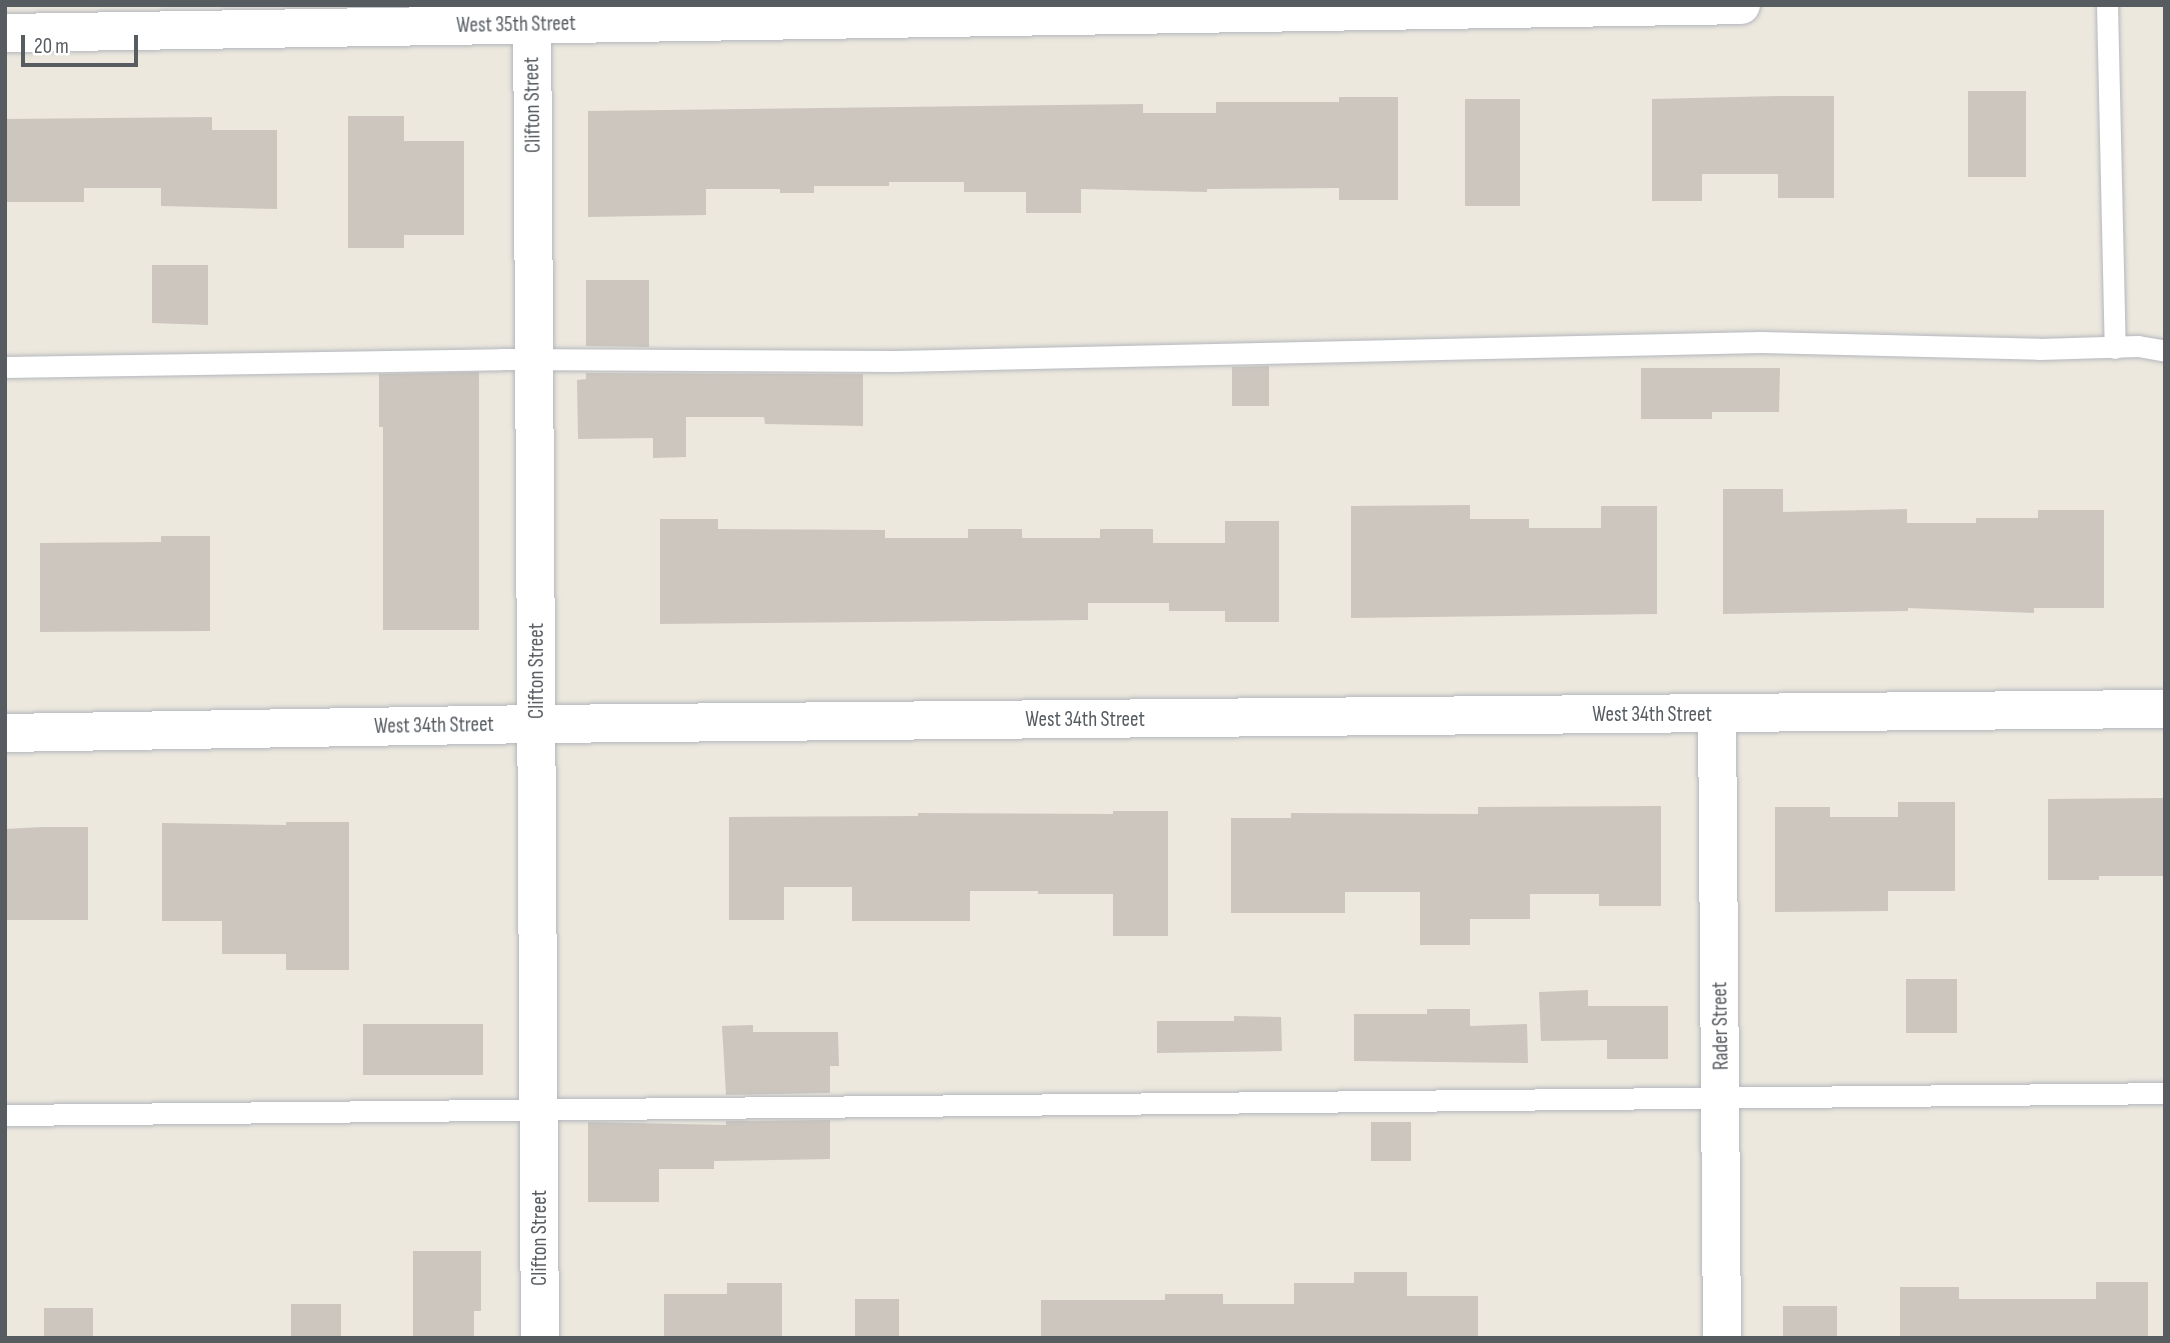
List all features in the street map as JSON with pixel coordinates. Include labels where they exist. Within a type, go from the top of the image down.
[{"type":"street","name":"West 35th Street","points":[[5,33],[532,15],[1741,5]]},
{"type":"street","name":"Clifton Street","points":[[532,15],[540,1338]]},
{"type":"street","name":"West 34th Street","points":[[5,733],[537,724],[2165,709]]},
{"type":"street","name":"Rader Street","points":[[1717,714],[1722,1338]]},
{"type":"lane","points":[[2107,5],[2115,348]]},
{"type":"lane","points":[[5,367],[536,359],[896,361],[1761,342],[2039,349],[2138,346],[2165,351]]},
{"type":"lane","points":[[5,1115],[539,1107],[2165,1093]]},
{"type":"building","points":[[1968,91],[2026,91],[2026,177],[1968,177]]},
{"type":"building","points":[[1834,96],[1834,198],[1778,198],[1778,174],[1702,174],[1702,201],[1652,201],[1652,99]]},
{"type":"building","points":[[1339,97],[1398,97],[1398,200],[1339,200],[1339,188],[1207,189],[1207,192],[1081,189],[1081,213],[1026,213],[1026,192],[964,192],[964,182],[889,182],[889,186],[814,186],[814,193],[780,193],[780,189],[706,189],[706,215],[588,217],[588,111],[1143,104],[1143,113],[1216,113],[1216,102],[1339,102]]},
{"type":"building","points":[[1465,99],[1520,99],[1520,206],[1465,206]]},
{"type":"building","points":[[348,116],[404,116],[404,141],[464,141],[464,235],[404,235],[404,248],[348,248]]},
{"type":"building","points":[[212,117],[212,130],[277,130],[277,209],[161,206],[161,188],[84,188],[84,202],[5,202],[5,119]]},
{"type":"building","points":[[152,265],[208,265],[208,325],[152,323]]},
{"type":"building","points":[[586,280],[649,280],[649,347],[586,346]]},
{"type":"building","points":[[1269,366],[1269,406],[1232,406],[1232,367]]},
{"type":"building","points":[[1641,368],[1780,368],[1779,412],[1712,412],[1712,419],[1641,419]]},
{"type":"building","points":[[479,372],[479,630],[383,630],[383,427],[379,427],[379,374]]},
{"type":"building","points":[[586,373],[863,374],[863,426],[765,424],[764,417],[686,417],[686,457],[653,458],[653,438],[578,439],[577,380],[586,379]]},
{"type":"building","points":[[1723,489],[1783,489],[1783,512],[1907,509],[1907,523],[1976,523],[1976,518],[2038,518],[2038,510],[2104,510],[2104,608],[2034,608],[2034,613],[1908,608],[1908,611],[1723,614]]},
{"type":"building","points":[[1470,505],[1470,519],[1529,519],[1529,528],[1601,528],[1601,506],[1657,506],[1657,614],[1351,618],[1351,506]]},
{"type":"building","points":[[660,519],[718,519],[718,529],[885,530],[885,538],[968,538],[968,529],[1022,529],[1022,538],[1100,538],[1100,529],[1153,529],[1153,543],[1225,543],[1225,521],[1279,521],[1279,622],[1225,622],[1225,611],[1169,611],[1169,603],[1088,603],[1088,620],[660,624]]},
{"type":"building","points":[[161,536],[210,536],[210,631],[40,632],[40,543],[161,542]]},
{"type":"building","points":[[2165,798],[2165,876],[2099,876],[2099,880],[2048,880],[2048,799]]},
{"type":"building","points":[[1898,802],[1955,802],[1955,891],[1888,891],[1888,911],[1775,912],[1775,807],[1830,807],[1830,817],[1898,817]]},
{"type":"building","points":[[1661,806],[1661,906],[1599,906],[1599,894],[1530,894],[1530,919],[1470,919],[1470,945],[1420,945],[1420,892],[1345,892],[1345,913],[1231,913],[1231,818],[1291,818],[1291,813],[1478,814],[1478,807]]},
{"type":"building","points":[[1113,811],[1168,811],[1168,936],[1113,936],[1113,894],[1038,894],[1038,891],[970,891],[970,921],[852,921],[852,887],[784,887],[784,920],[729,920],[729,817],[918,816],[918,813],[1113,814]]},
{"type":"building","points":[[286,822],[349,822],[349,970],[286,970],[286,954],[222,954],[222,921],[162,921],[162,823],[286,825]]},
{"type":"building","points":[[88,827],[88,920],[5,920],[5,829]]},
{"type":"building","points":[[1906,979],[1957,979],[1957,1033],[1906,1033]]},
{"type":"building","points":[[1588,990],[1588,1006],[1668,1006],[1668,1059],[1607,1059],[1607,1040],[1541,1041],[1539,992]]},
{"type":"building","points":[[1427,1009],[1470,1009],[1470,1026],[1527,1024],[1528,1063],[1354,1061],[1354,1014],[1427,1014]]},
{"type":"building","points":[[1234,1016],[1281,1017],[1282,1051],[1157,1053],[1157,1021],[1234,1021]]},
{"type":"building","points":[[363,1024],[483,1024],[483,1075],[363,1075]]},
{"type":"building","points":[[753,1025],[753,1032],[838,1032],[839,1066],[830,1066],[830,1093],[726,1095],[722,1026]]},
{"type":"building","points":[[830,1120],[830,1159],[714,1161],[714,1169],[659,1169],[659,1202],[588,1202],[588,1122],[726,1125],[726,1121]]},
{"type":"building","points":[[1371,1122],[1411,1122],[1411,1161],[1371,1161]]},
{"type":"building","points":[[413,1251],[481,1251],[481,1311],[474,1311],[474,1338],[413,1338]]},
{"type":"building","points":[[1354,1272],[1407,1272],[1407,1296],[1478,1296],[1478,1338],[1041,1338],[1041,1300],[1165,1300],[1165,1294],[1223,1294],[1223,1304],[1294,1304],[1294,1283],[1354,1283]]},
{"type":"building","points":[[2096,1282],[2148,1282],[2148,1338],[1900,1338],[1900,1287],[1959,1287],[1959,1299],[2096,1299]]},
{"type":"building","points":[[727,1283],[782,1283],[782,1338],[664,1338],[664,1294],[727,1294]]},
{"type":"building","points":[[855,1299],[899,1299],[899,1338],[855,1338]]},
{"type":"building","points":[[291,1304],[341,1304],[341,1338],[291,1338]]},
{"type":"building","points":[[1783,1306],[1837,1306],[1837,1338],[1783,1338]]},
{"type":"building","points":[[44,1308],[93,1308],[93,1338],[44,1338]]}]
